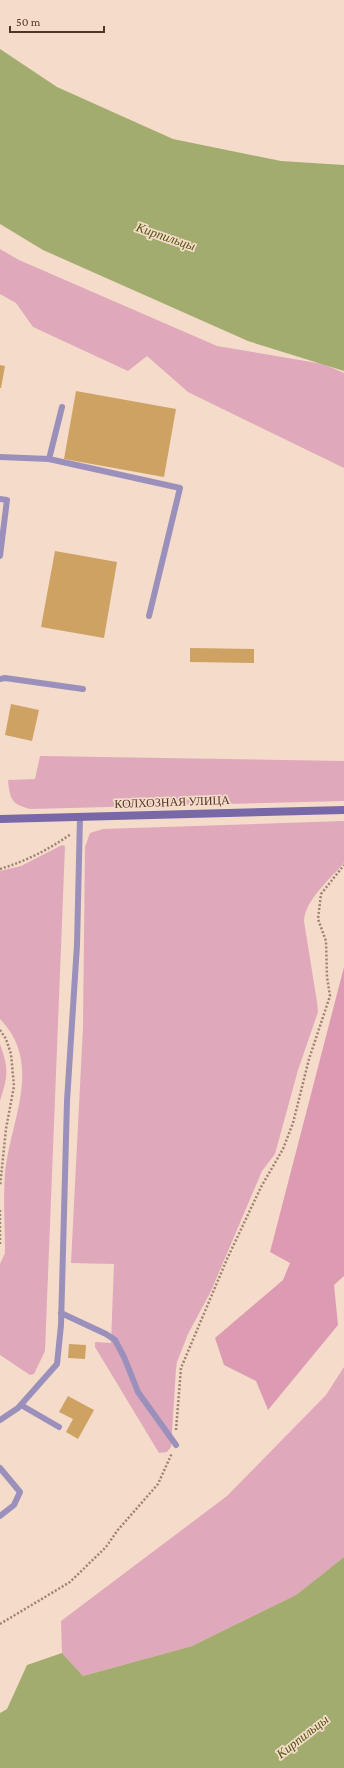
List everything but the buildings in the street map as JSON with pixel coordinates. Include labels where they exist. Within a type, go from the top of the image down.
[{"type":"main road","name":"КОЛХОЗНАЯ УЛИЦА","points":[[0,819],[344,810]]},
{"type":"lane","points":[[49,459],[62,407]]},
{"type":"lane","points":[[0,457],[49,459],[180,488],[148,616]]},
{"type":"lane","points":[[0,499],[7,500],[0,556]]},
{"type":"lane","points":[[0,679],[5,678],[83,689]]},
{"type":"lane","points":[[0,1420],[21,1405],[57,1364],[61,1313],[67,1101],[77,945],[80,817]]},
{"type":"lane","points":[[61,1313],[106,1334],[114,1340],[122,1352],[138,1392],[176,1445]]},
{"type":"lane","points":[[21,1405],[59,1427]]},
{"type":"lane","points":[[0,1468],[20,1492],[14,1505],[0,1516]]},
{"type":"path","points":[[0,869],[26,861],[53,847],[79,828]]},
{"type":"path","points":[[0,1624],[43,1600],[70,1582],[106,1548],[117,1531],[158,1484],[176,1445],[176,1418],[181,1368],[230,1252],[261,1186],[283,1149],[293,1123],[309,1059],[330,996],[327,976],[326,941],[318,918],[321,894],[344,865]]},
{"type":"path","points":[[0,1030],[6,1039],[10,1054],[14,1086],[6,1129],[0,1186]]},
{"type":"path","points":[[0,1210],[0,1244]]},
{"type":"shaded area","points":[[0,249],[19,260],[217,346],[323,364],[344,373],[344,468],[188,392],[147,356],[128,371],[33,327],[16,303],[0,294]]},
{"type":"shaded area","points":[[40,756],[344,761],[344,801],[30,809],[15,803],[11,796],[8,780],[35,779]]},
{"type":"shaded area","points":[[344,821],[344,863],[319,890],[305,913],[304,921],[318,1012],[298,1070],[275,1154],[262,1171],[211,1291],[188,1334],[177,1362],[171,1447],[167,1452],[159,1453],[95,1347],[95,1342],[111,1343],[114,1264],[71,1263],[83,1027],[85,847],[90,833],[103,829]]},
{"type":"shaded area","points":[[62,845],[65,846],[45,1351],[34,1374],[30,1375],[0,1355],[0,1264],[5,1253],[5,1173],[21,1093],[22,1074],[20,1055],[13,1036],[0,1019],[0,871],[21,866]]},
{"type":"shaded area","points":[[344,967],[344,1276],[334,1285],[338,1325],[268,1410],[256,1381],[224,1365],[215,1338],[283,1280],[290,1263],[270,1252]]},
{"type":"shaded area","points":[[0,1044],[5,1060],[6,1078],[0,1101]]},
{"type":"shaded area","points":[[344,1367],[344,1557],[296,1595],[192,1646],[83,1676],[62,1653],[61,1621],[227,1496],[326,1395]]},
{"type":"water","name":"Кирпильцы","points":[[0,49],[57,87],[173,139],[281,161],[344,165],[344,371],[248,341],[43,250],[0,224]]},
{"type":"water","name":"Кирпильцы","points":[[344,1557],[344,1768],[0,1768],[0,1713],[7,1709],[27,1665],[62,1653],[83,1676],[192,1646],[296,1595]]}]
